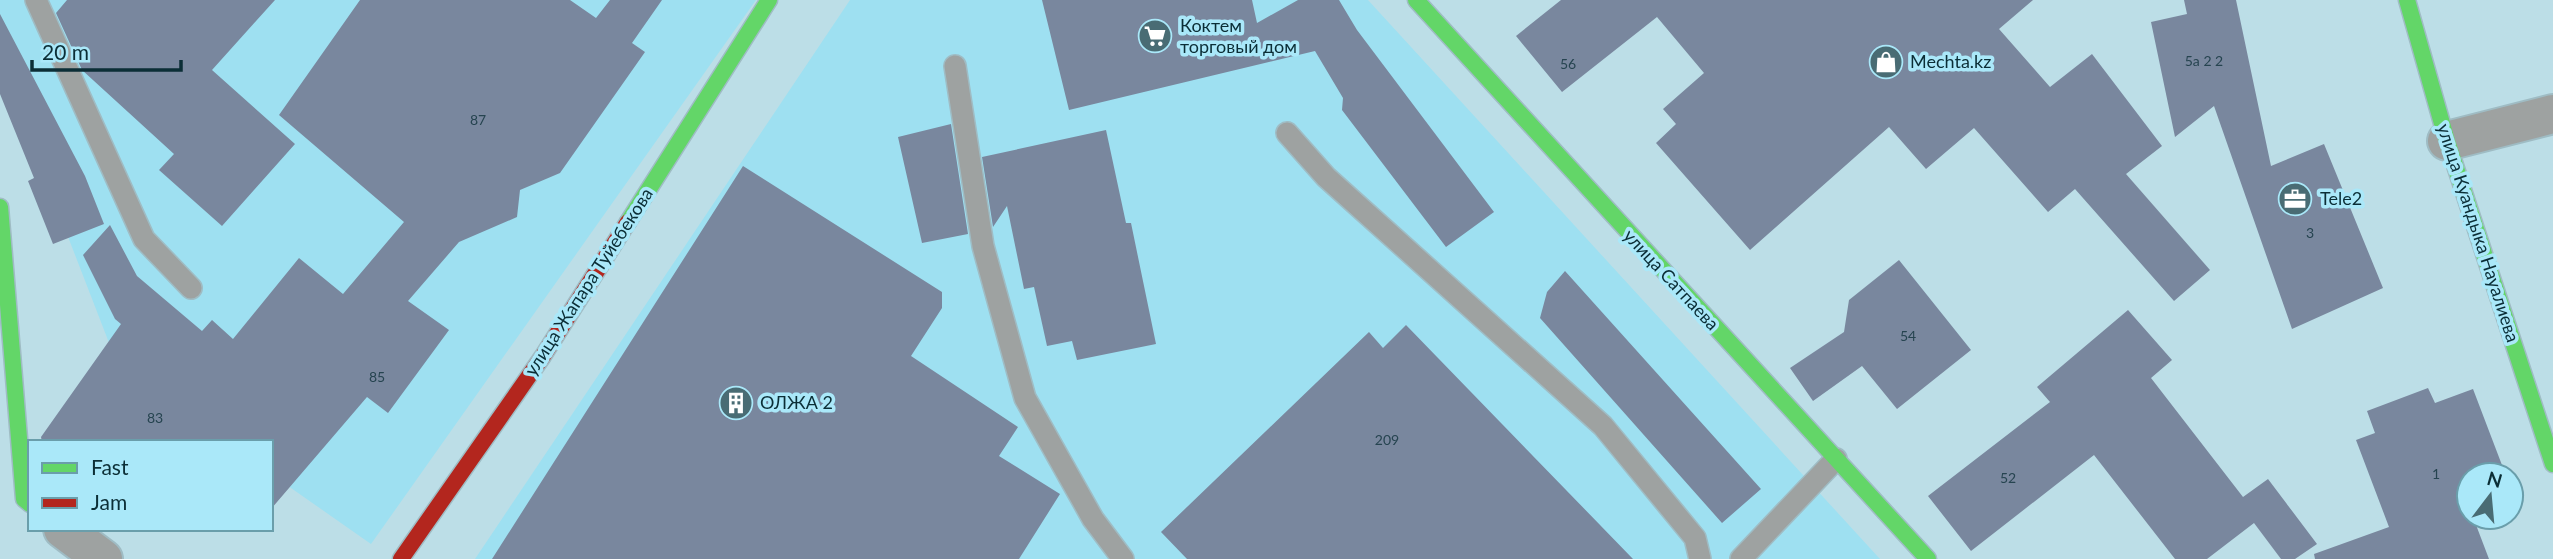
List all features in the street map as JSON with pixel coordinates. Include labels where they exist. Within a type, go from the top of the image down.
[{"type":"street","name":"улица Жапара Туйебекова","points":[[401,559],[543,356],[769,0]]},
{"type":"street","name":"улица Сатпаева","points":[[1416,0],[1928,559]]},
{"type":"street","name":"улица Куандыка Науалиева","points":[[2407,0],[2447,141],[2553,464]]},
{"type":"street","points":[[2447,141],[2553,114]]},
{"type":"street","points":[[0,207],[27,501]]},
{"type":"street","points":[[66,531],[103,559]]},
{"type":"lane","points":[[36,0],[144,239],[191,288]]},
{"type":"lane","points":[[955,66],[983,246],[1025,398],[1093,519],[1123,559]]},
{"type":"lane","points":[[1287,133],[1326,177],[1603,426],[1695,538],[1700,559]]},
{"type":"lane","points":[[1741,559],[1836,459]]},
{"type":"lane","points":[[0,508],[27,501]]},
{"type":"shaded area","points":[[0,0],[756,0],[371,544],[273,475],[273,440],[267,440],[118,366],[0,61]]},
{"type":"shaded area","points":[[850,0],[1368,0],[1880,559],[475,559]]},
{"type":"building","points":[[67,0],[275,0],[212,70],[295,144],[222,226],[159,170],[174,154],[82,70],[56,13]]},
{"type":"building","points":[[360,0],[570,0],[596,18],[610,0],[662,0],[632,43],[645,52],[560,173],[520,190],[517,217],[459,242],[408,301],[449,330],[388,413],[367,397],[273,507],[273,440],[42,440],[41,437],[121,324],[115,319],[83,255],[110,225],[137,276],[202,331],[212,320],[233,339],[299,258],[343,294],[404,222],[279,115]]},
{"type":"building","points":[[1042,0],[1252,0],[1257,23],[1298,0],[1339,0],[1357,30],[1494,212],[1446,247],[1342,110],[1343,98],[1315,51],[1069,110]]},
{"type":"building","points":[[1561,0],[2033,0],[1999,29],[2050,87],[2092,54],[2162,146],[2126,174],[2210,270],[2174,301],[2075,189],[2048,212],[1974,128],[1926,169],[1889,127],[1750,250],[1656,143],[1676,124],[1663,109],[1704,73],[1657,17],[1562,92],[1516,36]]},
{"type":"building","points":[[2184,0],[2236,0],[2271,166],[2324,144],[2383,288],[2292,329],[2214,106],[2175,137],[2151,22],[2187,14]]},
{"type":"building","points":[[0,14],[85,176],[104,224],[53,244],[28,181],[34,178],[0,94]]},
{"type":"building","points":[[951,124],[968,234],[922,243],[898,137]]},
{"type":"building","points":[[1106,130],[1126,223],[1131,223],[1156,344],[1077,360],[1072,341],[1047,346],[1034,287],[1024,289],[1007,206],[993,227],[982,157]]},
{"type":"building","name":"ОЛЖА 2","points":[[743,166],[942,292],[942,308],[911,356],[1018,427],[999,456],[1060,494],[1019,559],[492,559]]},
{"type":"building","points":[[1899,260],[1971,350],[1897,409],[1862,366],[1813,401],[1790,368],[1844,332],[1849,300]]},
{"type":"building","points":[[1565,271],[1761,489],[1722,523],[1540,318],[1547,292]]},
{"type":"building","points":[[2128,310],[2172,360],[2151,378],[2243,497],[2268,479],[2317,544],[2295,559],[2281,559],[2254,523],[2207,559],[2175,559],[2094,455],[1971,551],[1928,496],[2050,402],[2037,387]]},
{"type":"building","points":[[1406,325],[1633,559],[1187,559],[1161,532],[1369,332],[1383,348]]},
{"type":"building","points":[[2428,388],[2435,403],[2473,389],[2500,461],[2455,461],[2455,531],[2478,531],[2489,559],[2315,559],[2314,554],[2389,527],[2356,440],[2375,433],[2367,411]]},
{"type":"traffic: fast","points":[[628,222],[769,0]]},
{"type":"traffic: fast","points":[[1416,0],[1928,559]]},
{"type":"traffic: fast","points":[[2407,0],[2447,141],[2553,464]]},
{"type":"traffic: fast","points":[[0,207],[24,499],[28,502]]},
{"type":"traffic: jam","points":[[401,559],[543,356],[628,222]]},
{"type":"place","name":"Коктем торговый дом","points":[[1155,36]]},
{"type":"place","name":"Mechta.kz","points":[[1886,62]]},
{"type":"place","name":"Tele2","points":[[2295,199]]},
{"type":"place","name":"ОЛЖА 2","points":[[736,403]]}]
